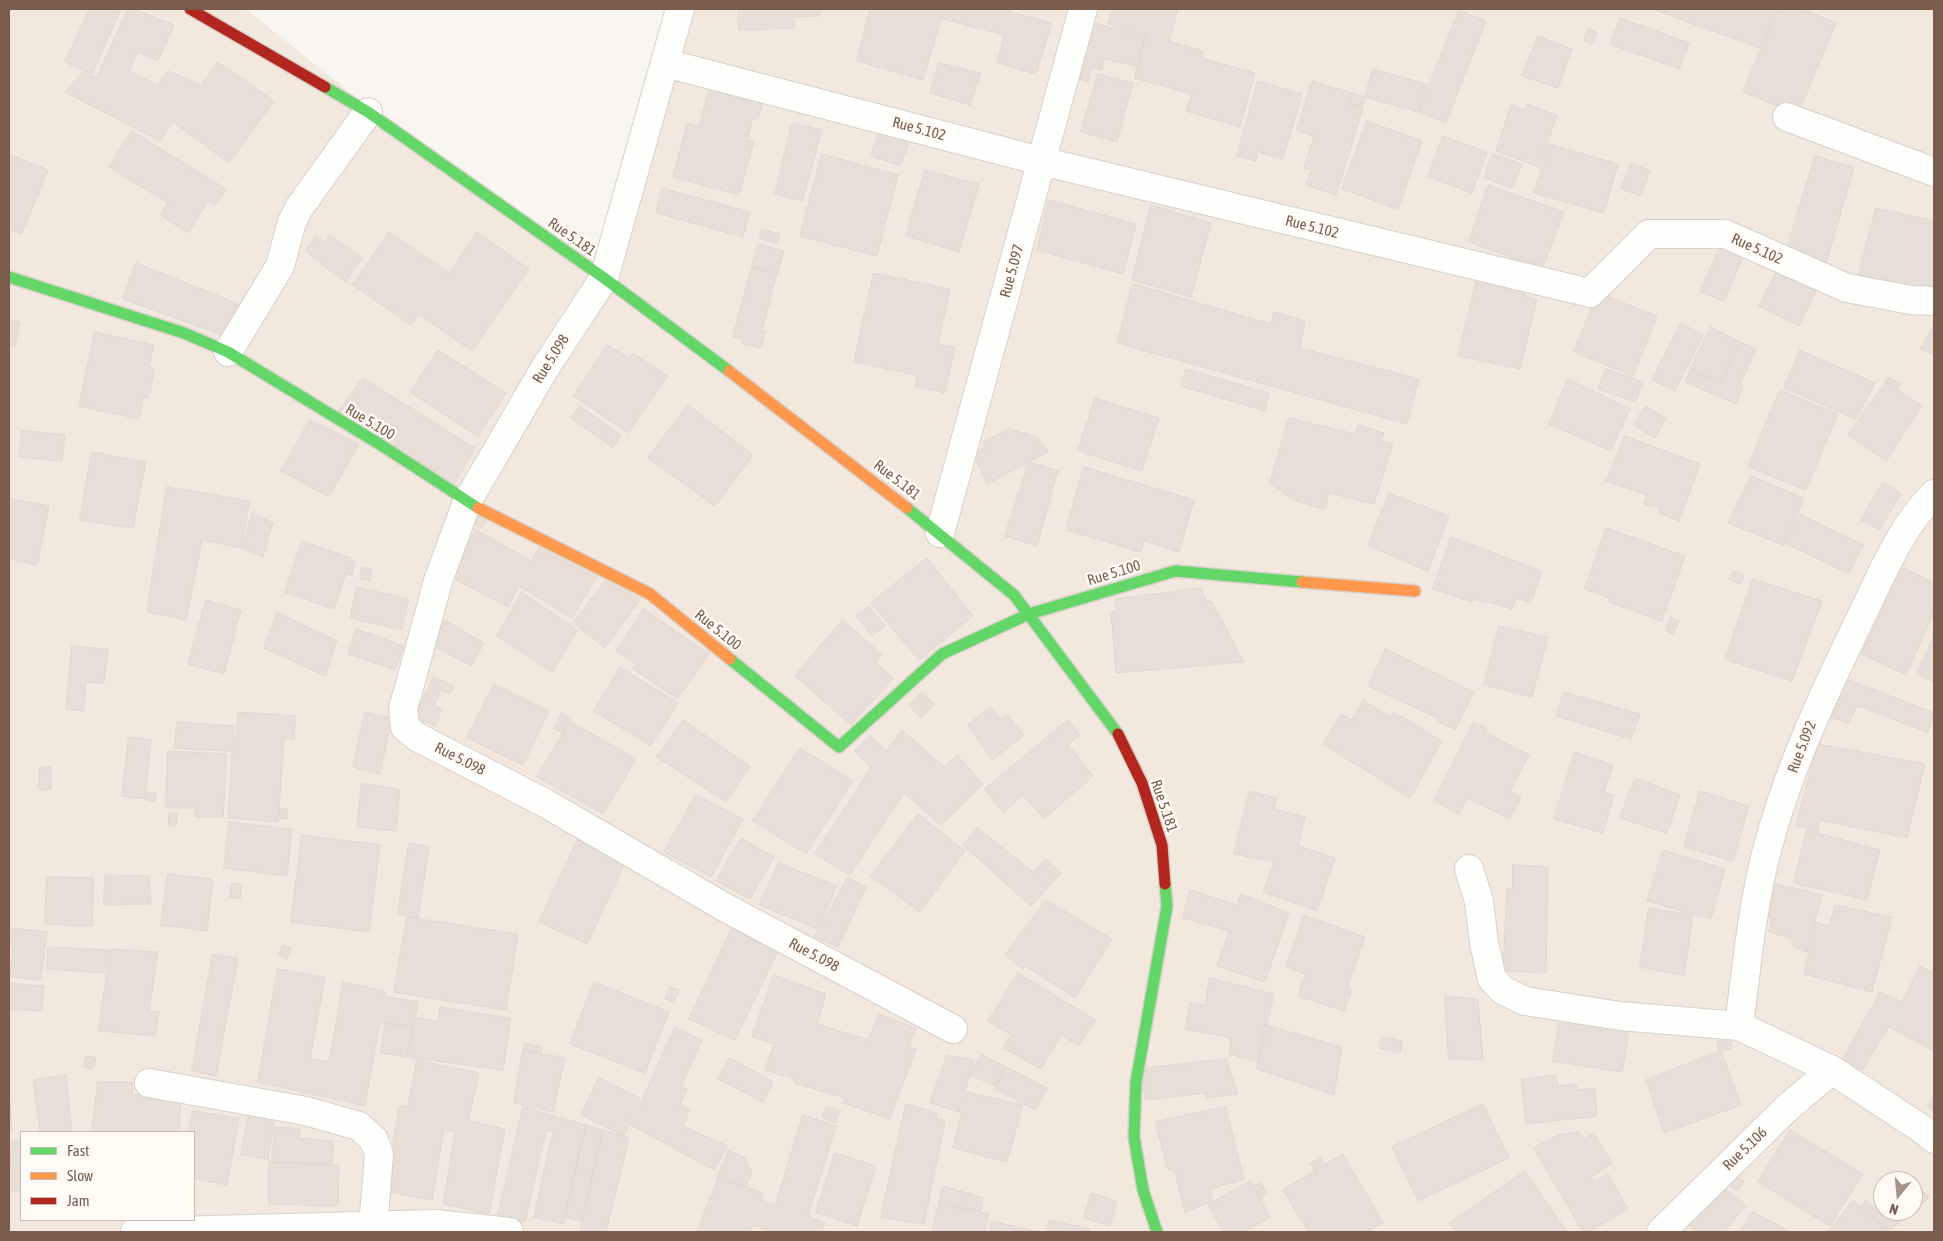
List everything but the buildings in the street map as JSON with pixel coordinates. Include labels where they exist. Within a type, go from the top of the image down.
[{"type":"street","name":"Rue 5.181","points":[[190,9],[368,112],[604,278],[760,394],[940,533],[1014,595],[1114,727],[1142,783],[1162,845],[1167,906],[1136,1082],[1134,1137],[1144,1190],[1157,1232]]},
{"type":"street","name":"Rue 5.098","points":[[680,9],[604,278],[545,368],[467,502],[438,582],[408,688],[403,708],[405,727],[417,737],[545,803],[726,908],[953,1029]]},
{"type":"street","name":"Rue 5.097","points":[[940,533],[1083,9]]},
{"type":"street","name":"Rue 5.102","points":[[665,63],[1041,161],[1590,293],[1649,234],[1725,234],[1847,288],[1911,300],[1934,302]]},
{"type":"street","points":[[228,352],[280,266],[292,222],[299,208],[368,112]]},
{"type":"street","points":[[1787,117],[1934,172]]},
{"type":"street","name":"Rue 5.100","points":[[9,277],[55,290],[184,333],[228,352],[381,445],[467,502],[650,594],[838,747],[942,654],[1029,614],[1175,571],[1415,591]]},
{"type":"street","name":"Rue 5.092","points":[[1739,1026],[1754,906],[1780,808],[1820,701],[1909,523],[1934,494]]},
{"type":"street","points":[[1469,869],[1479,901],[1484,943],[1492,979],[1504,991],[1525,1001],[1620,1016],[1739,1026],[1832,1070],[1922,1128],[1934,1139]]},
{"type":"street","name":"Rue 5.106","points":[[1661,1232],[1787,1108],[1832,1070]]},
{"type":"street","points":[[150,1083],[306,1111],[359,1126],[374,1140],[379,1154],[373,1228]]},
{"type":"street","points":[[135,1232],[348,1225],[373,1228],[436,1224],[509,1232]]},
{"type":"shaded area","points":[[9,9],[246,9],[389,124],[593,262],[682,9],[1934,9],[1934,1232],[9,1232]]},
{"type":"traffic: fast","points":[[325,87],[368,112],[604,278],[729,371]]},
{"type":"traffic: fast","points":[[9,277],[184,333],[228,352],[381,445],[478,508]]},
{"type":"traffic: fast","points":[[907,508],[1014,595],[1118,734]]},
{"type":"traffic: fast","points":[[730,659],[839,747],[942,654],[1029,614],[1175,571],[1302,582]]},
{"type":"traffic: fast","points":[[1157,1232],[1143,1190],[1134,1137],[1136,1082],[1167,906],[1165,884]]},
{"type":"traffic: slow","points":[[729,371],[907,508]]},
{"type":"traffic: slow","points":[[478,508],[650,594],[730,659]]},
{"type":"traffic: slow","points":[[1302,582],[1415,591]]},
{"type":"traffic: jam","points":[[190,9],[325,87]]},
{"type":"traffic: jam","points":[[1118,734],[1142,783],[1162,845],[1165,884]]}]
